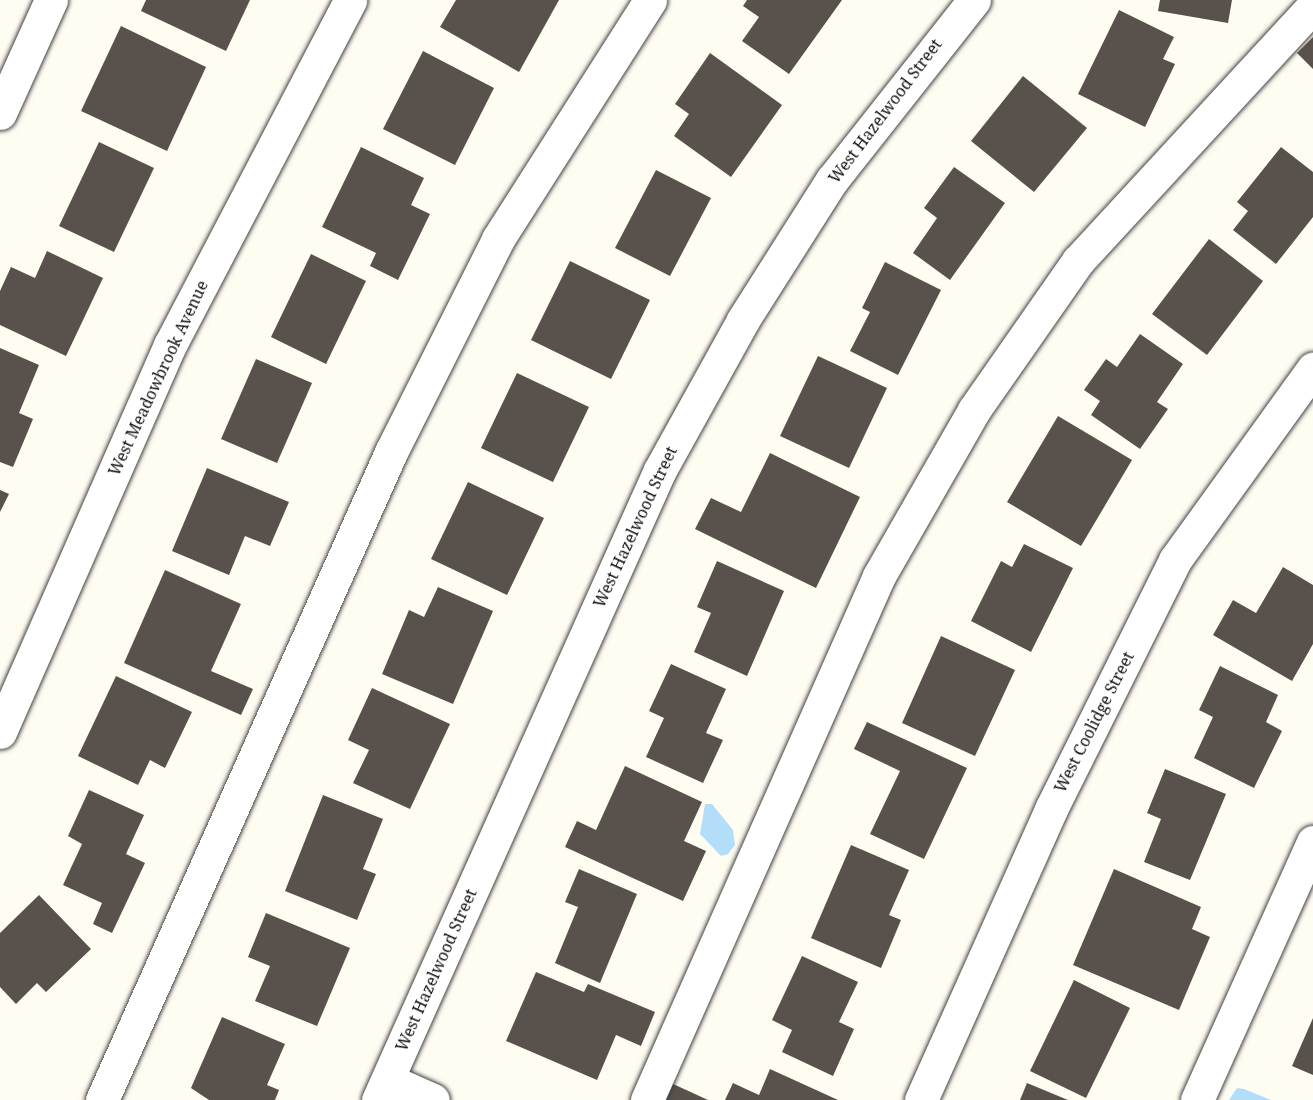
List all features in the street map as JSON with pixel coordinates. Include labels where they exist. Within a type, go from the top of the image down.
[{"type":"street","points":[[0,113],[51,0]]},
{"type":"street","name":"West Meadowbrook Avenue","points":[[0,732],[170,345],[350,0]]},
{"type":"street","points":[[102,1100],[396,441],[498,239],[650,0]]},
{"type":"street","name":"West Hazelwood Street","points":[[383,1090],[660,470],[742,320],[832,180],[974,0]]},
{"type":"street","points":[[646,1100],[879,576],[974,410],[1078,261],[1313,6]]},
{"type":"street","name":"West Coolidge Street","points":[[921,1100],[1051,809],[1175,560],[1313,369]]},
{"type":"street","points":[[1197,1100],[1313,842]]},
{"type":"street","points":[[383,1090],[433,1100]]},
{"type":"water","points":[[705,804],[712,804],[733,830],[735,845],[728,854],[721,856],[700,834]]},
{"type":"water","points":[[1237,1088],[1244,1089],[1271,1100],[1229,1100]]},
{"type":"building","points":[[146,0],[250,0],[226,51],[141,11]]},
{"type":"building","points":[[456,0],[559,0],[519,72],[440,27]]},
{"type":"building","points":[[747,0],[842,0],[789,74],[742,41],[759,17],[743,6]]},
{"type":"building","points":[[1160,0],[1232,0],[1228,23],[1158,11]]},
{"type":"building","points":[[1119,10],[1174,37],[1163,59],[1175,64],[1145,127],[1078,94]]},
{"type":"building","points":[[121,26],[206,67],[167,151],[81,111]]},
{"type":"building","points":[[1313,37],[1313,69],[1297,53]]},
{"type":"building","points":[[423,51],[494,88],[455,165],[383,129]]},
{"type":"building","points":[[710,53],[782,105],[731,177],[674,136],[689,114],[675,104]]},
{"type":"building","points":[[1023,76],[1087,128],[1034,192],[971,141]]},
{"type":"building","points":[[99,142],[154,168],[114,252],[59,226]]},
{"type":"building","points":[[361,147],[424,178],[411,205],[430,214],[398,280],[370,266],[376,253],[322,227]]},
{"type":"building","points":[[1281,147],[1313,172],[1313,217],[1276,264],[1233,230],[1248,211],[1237,202]]},
{"type":"building","points":[[954,167],[1005,203],[950,280],[913,253],[937,218],[924,208]]},
{"type":"building","points":[[656,170],[711,198],[670,276],[615,248]]},
{"type":"building","points":[[1209,239],[1263,281],[1207,355],[1152,314]]},
{"type":"building","points":[[47,251],[103,278],[66,356],[0,325],[0,291],[11,267],[35,278]]},
{"type":"building","points":[[311,254],[366,281],[326,364],[271,337]]},
{"type":"building","points":[[570,261],[650,300],[611,379],[531,340]]},
{"type":"building","points":[[885,262],[941,290],[898,375],[850,351],[870,312],[862,308]]},
{"type":"building","points":[[1140,334],[1183,364],[1157,402],[1168,409],[1140,449],[1091,415],[1100,401],[1084,390],[1106,359],[1117,367]]},
{"type":"building","points":[[0,348],[39,365],[19,413],[33,419],[13,467],[0,462]]},
{"type":"building","points":[[818,356],[887,388],[849,468],[780,436]]},
{"type":"building","points":[[256,359],[312,383],[277,463],[221,439]]},
{"type":"building","points":[[517,373],[589,407],[553,482],[481,448]]},
{"type":"building","points":[[1058,416],[1132,460],[1081,546],[1007,502]]},
{"type":"building","points":[[770,453],[860,497],[816,588],[695,529],[711,498],[741,512]]},
{"type":"building","points":[[207,468],[289,502],[270,546],[245,536],[229,575],[172,551]]},
{"type":"building","points":[[468,482],[544,518],[507,595],[431,559]]},
{"type":"building","points":[[0,490],[9,494],[0,512]]},
{"type":"building","points":[[1024,544],[1073,568],[1031,652],[971,621],[1001,561],[1012,567]]},
{"type":"building","points":[[717,561],[784,591],[747,676],[694,652],[711,613],[697,607]]},
{"type":"building","points":[[1283,567],[1313,585],[1313,644],[1292,681],[1213,635],[1233,600],[1256,613]]},
{"type":"building","points":[[165,570],[241,604],[211,671],[253,689],[241,715],[124,663]]},
{"type":"building","points":[[438,587],[493,611],[453,704],[382,674],[409,610],[424,617]]},
{"type":"building","points":[[941,636],[1015,670],[975,756],[902,723]]},
{"type":"building","points":[[671,664],[726,689],[706,733],[723,740],[703,783],[646,757],[664,718],[649,711]]},
{"type":"building","points":[[1220,666],[1278,695],[1266,722],[1282,731],[1254,788],[1194,758],[1213,717],[1199,710]]},
{"type":"building","points":[[116,676],[192,712],[165,768],[150,760],[138,785],[78,756]]},
{"type":"building","points":[[372,688],[450,724],[410,809],[353,783],[369,750],[348,740]]},
{"type":"building","points":[[867,722],[967,768],[924,859],[870,834],[900,771],[854,749]]},
{"type":"building","points":[[625,766],[702,802],[684,841],[706,851],[683,901],[565,847],[577,821],[596,830]]},
{"type":"building","points":[[1165,769],[1226,794],[1190,880],[1144,862],[1161,819],[1147,813]]},
{"type":"building","points":[[89,790],[144,815],[126,854],[145,863],[112,933],[93,924],[102,903],[63,885],[82,844],[68,836]]},
{"type":"building","points":[[323,795],[383,819],[363,869],[376,874],[357,920],[285,891]]},
{"type":"building","points":[[851,845],[909,870],[889,915],[901,920],[881,968],[811,938]]},
{"type":"building","points":[[579,869],[637,894],[600,983],[555,963],[578,907],[565,902]]},
{"type":"building","points":[[1114,869],[1201,907],[1192,929],[1210,937],[1179,1010],[1073,965]]},
{"type":"building","points":[[39,895],[91,949],[46,992],[37,983],[16,1004],[0,987],[0,933]]},
{"type":"building","points":[[266,913],[350,948],[317,1026],[255,1001],[270,966],[248,957]]},
{"type":"building","points":[[802,956],[858,982],[839,1022],[854,1029],[833,1076],[782,1052],[792,1030],[772,1020]]},
{"type":"building","points":[[536,972],[584,992],[588,984],[655,1012],[641,1046],[616,1035],[597,1080],[506,1041]]},
{"type":"building","points":[[1074,980],[1130,1008],[1086,1098],[1030,1071]]},
{"type":"building","points":[[222,1017],[285,1044],[267,1085],[279,1090],[275,1100],[209,1100],[191,1088]]},
{"type":"building","points":[[1313,1018],[1313,1075],[1292,1066]]},
{"type":"building","points":[[770,1069],[838,1100],[725,1100],[733,1083],[759,1095]]},
{"type":"building","points":[[671,1083],[708,1100],[663,1100]]},
{"type":"building","points":[[1027,1083],[1068,1100],[1020,1100]]}]
